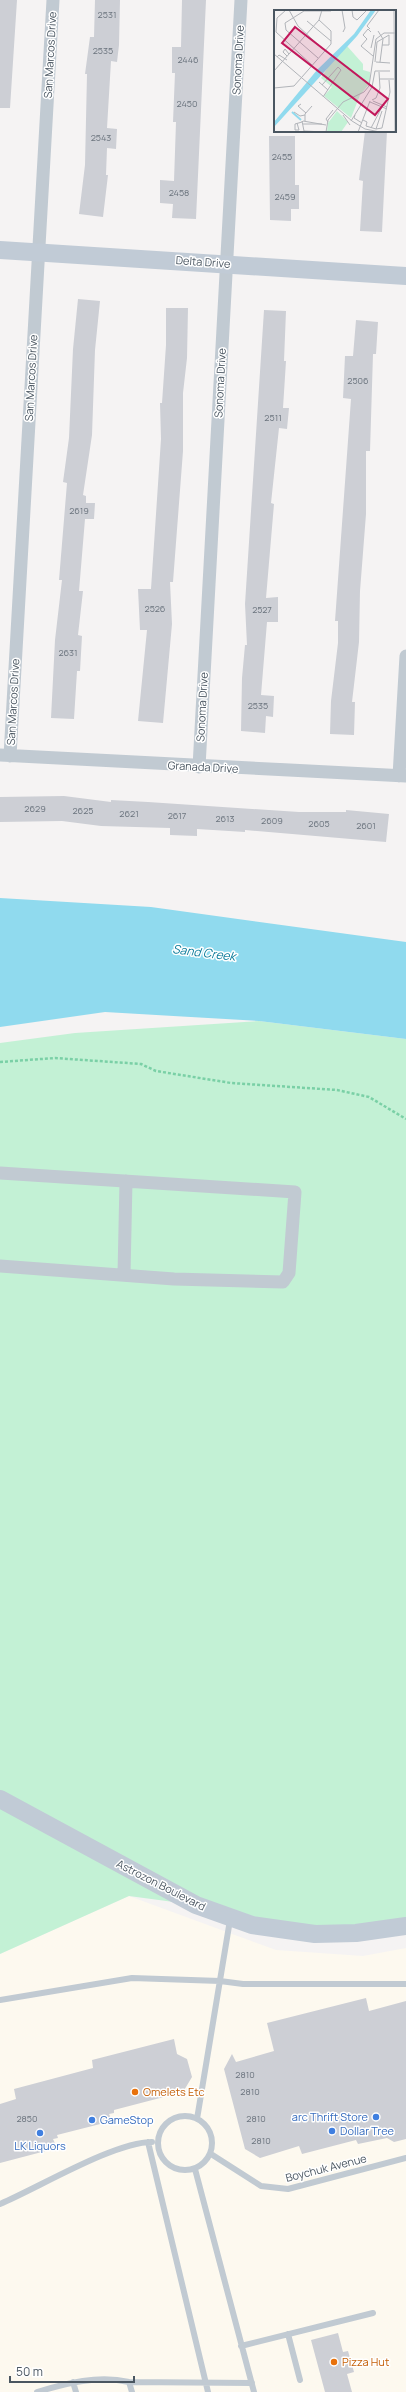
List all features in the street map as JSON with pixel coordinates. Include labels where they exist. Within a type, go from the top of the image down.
[{"type":"main road","name":"Delta Drive","points":[[0,250],[406,276]]},
{"type":"main road","name":"Astrozon Boulevard","points":[[0,1799],[156,1885],[196,1905],[230,1918],[272,1929],[315,1934],[356,1933],[406,1926]]},
{"type":"street","name":"San Marcos Drive","points":[[5,756],[53,0]]},
{"type":"street","name":"Sonoma Drive","points":[[199,767],[241,0]]},
{"type":"street","points":[[403,776],[406,656]]},
{"type":"street","name":"Granada Drive","points":[[5,756],[199,767],[403,776]]},
{"type":"street","points":[[0,1172],[295,1192],[289,1273],[283,1282],[124,1275],[0,1266]]},
{"type":"street","points":[[124,1275],[126,1181]]},
{"type":"lane","points":[[197,2119],[230,1918]]},
{"type":"lane","points":[[0,2000],[132,1978],[220,1980],[243,1984],[406,1984]]},
{"type":"lane","points":[[188,2116],[197,2119],[208,2127],[212,2136],[211,2154],[203,2165],[195,2169],[176,2169],[167,2164],[161,2156],[158,2142],[161,2132],[166,2124],[175,2118],[188,2116]]},
{"type":"lane","points":[[0,2204],[102,2157],[148,2142],[158,2142]]},
{"type":"lane","points":[[148,2142],[208,2392]]},
{"type":"lane","name":"Boychuk Avenue","points":[[211,2154],[262,2186],[288,2189],[406,2158]]},
{"type":"lane","points":[[195,2169],[254,2392]]},
{"type":"lane","points":[[241,2346],[373,2313]]},
{"type":"lane","points":[[288,2334],[300,2380]]},
{"type":"lane","points":[[37,2392],[73,2382],[114,2379],[129,2382],[252,2383]]},
{"type":"lane","points":[[73,2382],[76,2392]]},
{"type":"lane","points":[[129,2382],[132,2392]]},
{"type":"path","points":[[0,1062],[55,1058],[141,1064],[156,1071],[231,1083],[336,1090],[369,1097],[398,1112],[406,1119]]},
{"type":"shaded area","points":[[129,1896],[276,1950],[363,1956],[406,1948],[406,2392],[0,2392],[0,1954]]},
{"type":"green space","points":[[259,1021],[406,1039],[406,1923],[272,1929],[196,1905],[129,1896],[0,1954],[0,1043],[75,1033]]},
{"type":"water","name":"Sand Creek","points":[[0,898],[151,907],[406,942],[406,1039],[259,1021],[105,1012],[0,1027]]},
{"type":"building","points":[[0,0],[17,0],[10,108],[0,108]]},
{"type":"building","points":[[95,0],[120,0],[119,45],[117,62],[111,61],[107,128],[117,129],[116,149],[107,148],[106,175],[108,175],[103,217],[79,214],[85,165],[87,74],[85,74],[90,37],[94,37]]},
{"type":"building","points":[[182,0],[206,0],[196,219],[172,218],[173,204],[160,203],[160,180],[174,181],[176,122],[173,122],[175,73],[172,73],[172,47],[181,47]]},
{"type":"building","points":[[365,132],[387,132],[382,232],[360,231],[363,181],[359,180]]},
{"type":"building","points":[[269,136],[295,136],[295,185],[299,185],[299,209],[291,209],[291,221],[270,220]]},
{"type":"building","points":[[78,299],[100,301],[95,350],[92,435],[83,495],[86,496],[86,503],[95,503],[94,519],[85,519],[79,591],[83,591],[78,635],[82,636],[80,671],[77,671],[74,719],[51,718],[55,640],[62,580],[59,580],[67,483],[63,482],[69,438],[73,349]]},
{"type":"building","points":[[166,308],[188,308],[187,358],[183,393],[183,451],[173,582],[170,582],[172,624],[163,723],[138,721],[147,630],[140,630],[138,589],[151,589],[161,439],[160,403],[162,403],[166,345]]},
{"type":"building","points":[[264,310],[286,311],[284,361],[286,361],[283,408],[289,408],[287,429],[279,428],[271,503],[274,504],[266,598],[278,597],[278,622],[267,622],[261,695],[274,696],[273,717],[266,716],[265,733],[241,731],[242,678],[245,645],[247,645],[245,604]]},
{"type":"building","points":[[356,320],[378,322],[376,354],[373,354],[370,451],[366,451],[366,514],[360,591],[359,642],[352,702],[355,702],[354,735],[330,734],[331,701],[338,643],[338,621],[335,621],[351,399],[343,398],[345,356],[353,356]]},
{"type":"building","points":[[64,796],[111,802],[111,800],[299,812],[346,812],[346,810],[389,814],[386,842],[245,830],[245,832],[197,829],[197,836],[170,835],[170,828],[101,826],[62,821],[0,822],[0,797]]},
{"type":"building","points":[[366,1998],[369,2011],[406,2001],[406,2139],[394,2142],[387,2138],[358,2144],[356,2140],[302,2154],[299,2146],[260,2158],[245,2149],[224,2069],[232,2054],[236,2062],[274,2051],[267,2023]]},
{"type":"building","points":[[174,2039],[177,2054],[187,2059],[192,2077],[183,2092],[114,2110],[114,2113],[109,2114],[112,2121],[57,2135],[58,2138],[53,2139],[57,2148],[0,2163],[0,2104],[16,2099],[14,2089],[93,2068],[92,2060]]},
{"type":"building","name":"Pizza Hut","points":[[338,2333],[343,2352],[348,2351],[354,2372],[347,2374],[352,2392],[325,2392],[311,2340]]},
{"type":"place","name":"Omelets Etc","points":[[135,2092]]},
{"type":"place","name":"arc Thrift Store","points":[[376,2117]]},
{"type":"place","name":"GameStop","points":[[92,2120]]},
{"type":"place","name":"Dollar Tree","points":[[332,2131]]},
{"type":"place","name":"LK Liquors","points":[[40,2133]]},
{"type":"place","name":"Pizza Hut","points":[[334,2362]]}]
